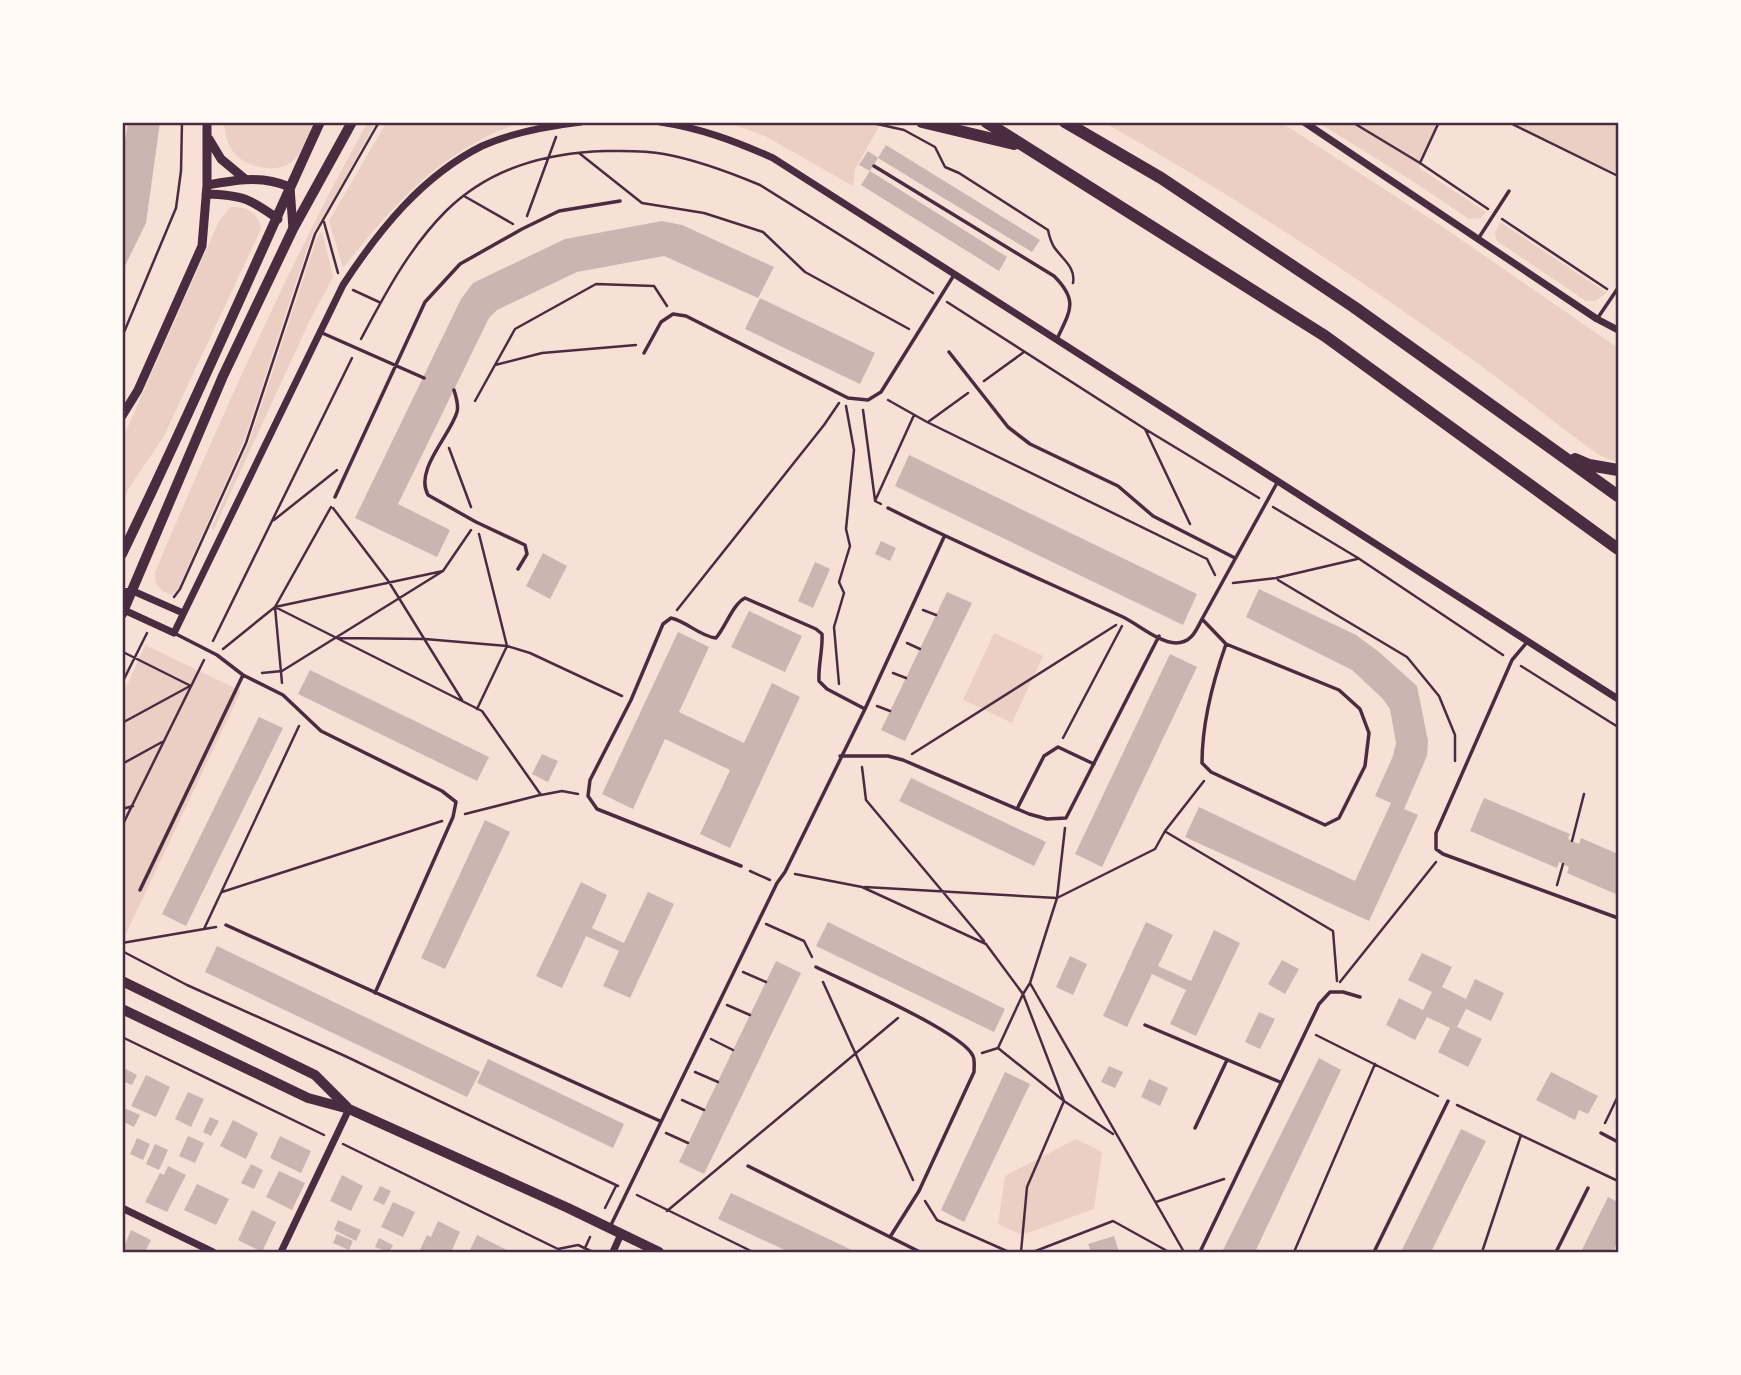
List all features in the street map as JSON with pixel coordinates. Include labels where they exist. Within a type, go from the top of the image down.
[{"type":"highway","points":[[922,122],[1029,148]]},
{"type":"highway","points":[[986,122],[1325,336],[1619,549]]},
{"type":"highway","points":[[1070,124],[1161,178],[1343,299],[1619,496]]},
{"type":"highway","points":[[1555,450],[1589,465],[1619,470]]},
{"type":"main road","points":[[122,554],[174,448],[320,122]]},
{"type":"main road","points":[[123,611],[128,592],[223,376],[293,229],[352,122]]},
{"type":"main road","points":[[122,981],[315,1075],[349,1109]]},
{"type":"main road","points":[[122,1009],[308,1098],[349,1109],[659,1252]]},
{"type":"street","points":[[122,416],[138,390],[202,246],[207,122]]},
{"type":"street","points":[[123,611],[174,633],[343,285],[368,247],[400,210],[448,167],[483,146],[518,133],[581,122]]},
{"type":"street","points":[[660,122],[704,131],[773,158],[1619,699]]},
{"type":"street","points":[[1304,122],[1597,319],[1619,330]]},
{"type":"street","points":[[208,137],[221,159],[245,178]]},
{"type":"street","points":[[206,189],[245,178],[271,179],[290,187],[293,229]]},
{"type":"street","points":[[206,189],[251,200],[278,219]]},
{"type":"street","points":[[128,592],[183,613]]},
{"type":"street","points":[[281,1252],[349,1109]]},
{"type":"street","points":[[122,1208],[213,1252]]},
{"type":"street","points":[[613,1252],[621,1234]]},
{"type":"lane","points":[[874,166],[1054,276],[1071,298],[1069,313],[1057,339]]},
{"type":"lane","points":[[1478,239],[1509,191]]},
{"type":"lane","points":[[335,497],[425,302],[460,264],[559,211],[620,201]]},
{"type":"lane","points":[[644,353],[661,323],[673,314],[686,316],[844,396],[867,400],[878,394],[954,275]]},
{"type":"lane","points":[[1597,319],[1619,288]]},
{"type":"lane","points":[[320,332],[424,378]]},
{"type":"lane","points":[[949,352],[1008,427],[1030,444],[1118,486],[1153,516],[1235,558]]},
{"type":"lane","points":[[454,390],[458,411],[428,467],[424,488],[428,495],[525,545],[527,554],[518,569]]},
{"type":"lane","points":[[888,508],[944,537],[1126,618],[1173,643],[1191,638],[1278,481]]},
{"type":"lane","points":[[610,1229],[776,883],[785,872],[865,709],[944,537]]},
{"type":"lane","points":[[741,866],[597,809],[588,796],[590,780],[631,700],[663,624],[671,618],[682,621],[705,637],[716,638],[740,600],[746,598],[822,634],[819,681],[827,689],[865,709]]},
{"type":"lane","points":[[1202,620],[1226,644],[1339,690],[1360,709],[1369,733],[1364,766],[1339,818],[1325,825],[1210,772],[1202,763],[1202,744],[1217,668],[1226,644]]},
{"type":"lane","points":[[174,633],[209,650],[243,675],[283,695],[321,731],[442,791],[456,802],[453,817],[376,993]]},
{"type":"lane","points":[[840,756],[888,756],[903,760],[1047,819],[1066,818],[1159,636]]},
{"type":"lane","points":[[1528,641],[1512,660],[1436,833],[1436,849],[1443,854],[1619,918]]},
{"type":"lane","points":[[140,890],[243,675]]},
{"type":"lane","points":[[1017,808],[1044,756],[1058,747],[1094,764]]},
{"type":"lane","points":[[226,925],[660,1121]]},
{"type":"lane","points":[[816,967],[907,1011],[960,1041],[973,1056],[974,1072],[919,1191],[891,1237]]},
{"type":"lane","points":[[1200,1252],[1319,1004],[1330,992],[1343,992],[1360,997]]},
{"type":"lane","points":[[1144,1026],[1280,1082]]},
{"type":"lane","points":[[1195,1128],[1227,1059]]},
{"type":"lane","points":[[1374,1252],[1448,1101]]},
{"type":"lane","points":[[1601,1133],[1619,1142]]},
{"type":"lane","points":[[748,1166],[920,1252]]},
{"type":"lane","points":[[1556,1252],[1587,1188]]},
{"type":"path","points":[[122,337],[176,208],[181,171],[181,122]]},
{"type":"path","points":[[166,606],[180,589],[246,443],[315,234],[379,122]]},
{"type":"path","points":[[868,122],[904,130],[935,147],[945,167],[959,173],[1048,230],[1053,246],[1074,276],[1071,298]]},
{"type":"path","points":[[1352,122],[1377,139]]},
{"type":"path","points":[[1420,163],[1439,122]]},
{"type":"path","points":[[1508,122],[1619,176]]},
{"type":"path","points":[[464,196],[522,229],[560,125]]},
{"type":"path","points":[[123,825],[356,349],[401,266],[434,224],[464,196],[499,173],[522,163],[550,156],[579,153],[642,151],[698,162],[760,185],[1145,429],[1358,558],[1619,727]]},
{"type":"path","points":[[579,153],[642,203],[704,213],[763,232],[805,272],[918,334]]},
{"type":"path","points":[[324,222],[337,271]]},
{"type":"path","points":[[475,401],[515,329],[596,284],[654,286],[673,314]]},
{"type":"path","points":[[495,365],[542,353],[651,344]]},
{"type":"path","points":[[878,394],[914,415],[1207,559]]},
{"type":"path","points":[[671,618],[844,396]]},
{"type":"path","points":[[839,684],[834,627],[844,593],[839,582],[850,545],[846,529],[853,450],[844,396]]},
{"type":"path","points":[[862,400],[875,501]]},
{"type":"path","points":[[875,501],[914,415]]},
{"type":"path","points":[[1145,429],[1220,585],[1276,578],[1358,558]]},
{"type":"path","points":[[444,435],[476,522],[507,646],[477,709]]},
{"type":"path","points":[[271,522],[356,454]]},
{"type":"path","points":[[875,501],[888,508]]},
{"type":"path","points":[[217,655],[275,607],[332,505],[389,582],[464,702]]},
{"type":"path","points":[[243,675],[282,671],[443,571],[476,522]]},
{"type":"path","points":[[275,607],[443,571]]},
{"type":"path","points":[[1276,578],[1407,657],[1439,696],[1455,735],[1455,762]]},
{"type":"path","points":[[912,605],[936,615]]},
{"type":"path","points":[[275,607],[482,711],[541,795]]},
{"type":"path","points":[[275,607],[283,695]]},
{"type":"path","points":[[1058,747],[1126,618]]},
{"type":"path","points":[[903,760],[1126,618]]},
{"type":"path","points":[[122,683],[152,623]]},
{"type":"path","points":[[336,638],[425,639],[507,646],[530,653],[631,700]]},
{"type":"path","points":[[897,639],[920,649]]},
{"type":"path","points":[[122,652],[191,686]]},
{"type":"path","points":[[883,669],[906,678]]},
{"type":"path","points":[[122,723],[191,686]]},
{"type":"path","points":[[868,702],[890,711]]},
{"type":"path","points":[[204,929],[304,716]]},
{"type":"path","points":[[122,764],[164,741]]},
{"type":"path","points":[[860,756],[866,800],[986,944],[1023,994],[1064,1101],[1027,1186],[1021,1252]]},
{"type":"path","points":[[785,872],[862,887],[1057,898],[1155,849],[1165,831],[1210,772]]},
{"type":"path","points":[[222,892],[453,817],[562,791],[588,796]]},
{"type":"path","points":[[1572,841],[1584,794]]},
{"type":"path","points":[[122,809],[133,806]]},
{"type":"path","points":[[973,1056],[998,1048],[1030,983],[1057,898],[1066,818]]},
{"type":"path","points":[[1165,831],[1333,931],[1337,985],[1443,854]]},
{"type":"path","points":[[1554,894],[1563,864]]},
{"type":"path","points":[[741,866],[763,877]]},
{"type":"path","points":[[862,887],[986,944]]},
{"type":"path","points":[[759,922],[804,941],[919,1191],[937,1220],[1009,1252]]},
{"type":"path","points":[[122,943],[226,925]]},
{"type":"path","points":[[122,951],[187,985],[345,1056],[753,1252]]},
{"type":"path","points":[[736,969],[766,982]]},
{"type":"path","points":[[1030,983],[1184,1252]]},
{"type":"path","points":[[720,1002],[750,1015]]},
{"type":"path","points":[[667,1210],[907,1011]]},
{"type":"path","points":[[1305,1030],[1619,1181]]},
{"type":"path","points":[[703,1036],[733,1050]]},
{"type":"path","points":[[122,1037],[558,1250],[578,1245],[593,1252]]},
{"type":"path","points":[[998,1048],[1064,1101],[1116,1136]]},
{"type":"path","points":[[1294,1252],[1376,1064]]},
{"type":"path","points":[[687,1068],[718,1082]]},
{"type":"path","points":[[673,1095],[704,1110]]},
{"type":"path","points":[[1601,1133],[1619,1096]]},
{"type":"path","points":[[657,1128],[688,1143]]},
{"type":"path","points":[[1482,1252],[1521,1135]]},
{"type":"path","points":[[1156,1202],[1237,1175]]},
{"type":"path","points":[[605,1208],[617,1185]]},
{"type":"path","points":[[1033,1252],[1113,1221],[1169,1252]]},
{"type":"path","points":[[585,1248],[590,1237]]},
{"type":"shaded area","points":[[224,122],[313,123],[296,158],[282,167],[265,168],[248,163],[235,154],[227,139]]},
{"type":"shaded area","points":[[367,123],[375,123],[322,221],[313,232],[244,441],[179,587],[172,595],[162,591],[156,583],[155,572],[204,458],[309,233]]},
{"type":"shaded area","points":[[386,123],[520,123],[466,148],[421,182],[400,201],[343,268],[329,221]]},
{"type":"shaded area","points":[[730,123],[881,123],[855,169],[853,186],[765,136]]},
{"type":"shaded area","points":[[1105,123],[1282,123],[1440,225],[1618,348],[1618,463],[1599,455],[1480,365],[1331,262],[1197,177]]},
{"type":"shaded area","points":[[1319,123],[1439,123],[1419,168],[1486,212],[1481,218],[1469,219]]},
{"type":"shaded area","points":[[1511,123],[1618,123],[1618,175]]},
{"type":"shaded area","points":[[231,207],[251,211],[258,218],[261,229],[164,436],[129,488],[123,502],[123,438],[219,221]]},
{"type":"shaded area","points":[[1500,222],[1607,293],[1595,301],[1586,301],[1497,241],[1495,233]]},
{"type":"shaded area","points":[[322,231],[333,277],[309,322],[213,531],[212,527],[249,442],[317,237]]},
{"type":"shaded area","points":[[994,633],[1043,656],[1012,723],[963,700]]},
{"type":"shaded area","points":[[145,645],[241,691],[123,940],[123,694]]},
{"type":"shaded area","points":[[1076,1139],[1102,1152],[1094,1209],[1022,1235],[998,1224],[1005,1176]]},
{"type":"building","points":[[128,122],[160,122],[146,223],[122,272],[122,161]]},
{"type":"building","points":[[886,145],[1040,240],[1032,252],[878,158]]},
{"type":"building","points":[[868,151],[878,158],[870,171],[859,165]]},
{"type":"building","points":[[870,171],[1007,257],[999,271],[861,185]]},
{"type":"building","points":[[662,221],[682,225],[774,267],[758,298],[664,256],[577,272],[497,310],[489,318],[398,504],[450,530],[437,557],[355,518],[461,299],[473,283],[565,239]]},
{"type":"building","points":[[760,298],[875,353],[860,384],[745,329]]},
{"type":"building","points":[[909,455],[1197,594],[1183,625],[895,486]]},
{"type":"building","points":[[881,541],[896,548],[890,561],[875,554]]},
{"type":"building","points":[[543,553],[567,566],[550,599],[526,586]]},
{"type":"building","points":[[815,562],[830,569],[813,608],[798,601]]},
{"type":"building","points":[[1259,589],[1356,635],[1417,686],[1428,741],[1427,756],[1404,809],[1418,815],[1369,921],[1185,837],[1199,807],[1355,881],[1391,803],[1375,796],[1396,743],[1390,709],[1352,670],[1246,617]]},
{"type":"building","points":[[947,592],[972,603],[905,741],[881,730]]},
{"type":"building","points":[[749,611],[802,636],[785,672],[731,647]]},
{"type":"building","points":[[678,632],[709,647],[679,712],[744,743],[772,683],[800,697],[730,848],[700,834],[730,770],[665,739],[633,809],[602,794]]},
{"type":"building","points":[[1170,654],[1197,667],[1102,867],[1075,854]]},
{"type":"building","points":[[310,670],[489,757],[477,781],[298,694]]},
{"type":"building","points":[[259,717],[283,728],[186,926],[162,914]]},
{"type":"building","points":[[542,754],[558,761],[548,782],[532,774]]},
{"type":"building","points":[[911,778],[1046,842],[1034,866],[899,801]]},
{"type":"building","points":[[1484,798],[1570,834],[1568,839],[1579,844],[1581,838],[1618,854],[1618,895],[1567,873],[1569,867],[1559,862],[1557,868],[1470,831]]},
{"type":"building","points":[[485,820],[510,832],[445,969],[421,958]]},
{"type":"building","points":[[581,882],[607,895],[592,928],[624,943],[648,892],[674,904],[630,998],[603,986],[619,951],[586,936],[562,988],[536,976]]},
{"type":"building","points":[[828,922],[1005,1009],[994,1032],[816,946]]},
{"type":"building","points":[[1146,922],[1173,935],[1158,966],[1191,981],[1214,930],[1240,943],[1196,1036],[1170,1024],[1186,990],[1152,974],[1127,1027],[1103,1016]]},
{"type":"building","points":[[217,946],[480,1072],[467,1097],[205,972]]},
{"type":"building","points":[[1422,953],[1452,967],[1442,987],[1466,999],[1475,979],[1504,993],[1491,1021],[1466,1009],[1457,1027],[1482,1039],[1468,1067],[1438,1052],[1450,1028],[1427,1017],[1415,1040],[1386,1025],[1399,998],[1423,1010],[1432,992],[1408,980]]},
{"type":"building","points":[[1070,956],[1087,964],[1073,995],[1056,987]]},
{"type":"building","points":[[1282,960],[1299,969],[1285,994],[1268,984]]},
{"type":"building","points":[[776,961],[801,973],[704,1174],[679,1162]]},
{"type":"building","points":[[1259,1012],[1275,1019],[1260,1049],[1245,1042]]},
{"type":"building","points":[[1319,1058],[1341,1070],[1255,1252],[1222,1252]]},
{"type":"building","points":[[488,1059],[624,1124],[613,1148],[477,1083]]},
{"type":"building","points":[[1109,1066],[1123,1072],[1115,1088],[1101,1082]]},
{"type":"building","points":[[122,1067],[137,1075],[132,1085],[122,1081]]},
{"type":"building","points":[[1005,1072],[1030,1084],[964,1222],[941,1210]]},
{"type":"building","points":[[1551,1072],[1598,1096],[1588,1114],[1579,1110],[1575,1120],[1536,1100]]},
{"type":"building","points":[[146,1075],[170,1087],[156,1117],[131,1106]]},
{"type":"building","points":[[1149,1079],[1168,1088],[1160,1106],[1141,1097]]},
{"type":"building","points":[[188,1092],[204,1099],[191,1127],[175,1119]]},
{"type":"building","points":[[122,1107],[140,1115],[134,1127],[122,1121]]},
{"type":"building","points":[[210,1117],[219,1121],[211,1136],[203,1132]]},
{"type":"building","points":[[233,1120],[258,1133],[246,1159],[220,1146]]},
{"type":"building","points":[[1461,1129],[1486,1141],[1431,1252],[1401,1252]]},
{"type":"building","points":[[188,1136],[204,1143],[195,1163],[179,1156]]},
{"type":"building","points":[[280,1136],[311,1151],[301,1173],[270,1158]]},
{"type":"building","points":[[137,1138],[150,1144],[143,1160],[130,1154]]},
{"type":"building","points":[[155,1144],[168,1150],[159,1170],[146,1164]]},
{"type":"building","points":[[251,1164],[263,1170],[254,1189],[241,1183]]},
{"type":"building","points":[[168,1166],[186,1175],[167,1212],[145,1202],[160,1173],[164,1175]]},
{"type":"building","points":[[279,1171],[305,1183],[292,1210],[266,1197]]},
{"type":"building","points":[[342,1175],[363,1186],[351,1211],[330,1201]]},
{"type":"building","points":[[197,1184],[229,1199],[216,1225],[184,1210]]},
{"type":"building","points":[[380,1186],[391,1191],[384,1205],[373,1200]]},
{"type":"building","points":[[731,1193],[856,1252],[789,1252],[718,1219]]},
{"type":"building","points":[[1608,1197],[1618,1202],[1618,1240],[1613,1252],[1581,1252]]},
{"type":"building","points":[[393,1202],[415,1212],[403,1237],[381,1227]]},
{"type":"building","points":[[252,1210],[276,1222],[262,1252],[238,1240]]},
{"type":"building","points":[[338,1220],[361,1230],[356,1241],[334,1230]]},
{"type":"building","points":[[438,1221],[460,1232],[451,1252],[419,1252],[427,1235],[431,1237]]},
{"type":"building","points":[[131,1230],[151,1240],[145,1252],[122,1252]]},
{"type":"building","points":[[337,1234],[353,1241],[349,1250],[333,1243]]},
{"type":"building","points":[[477,1235],[509,1251],[509,1252],[469,1252]]},
{"type":"building","points":[[1114,1236],[1119,1252],[1091,1252],[1088,1244]]},
{"type":"building","points":[[379,1238],[393,1245],[389,1252],[375,1247]]}]
